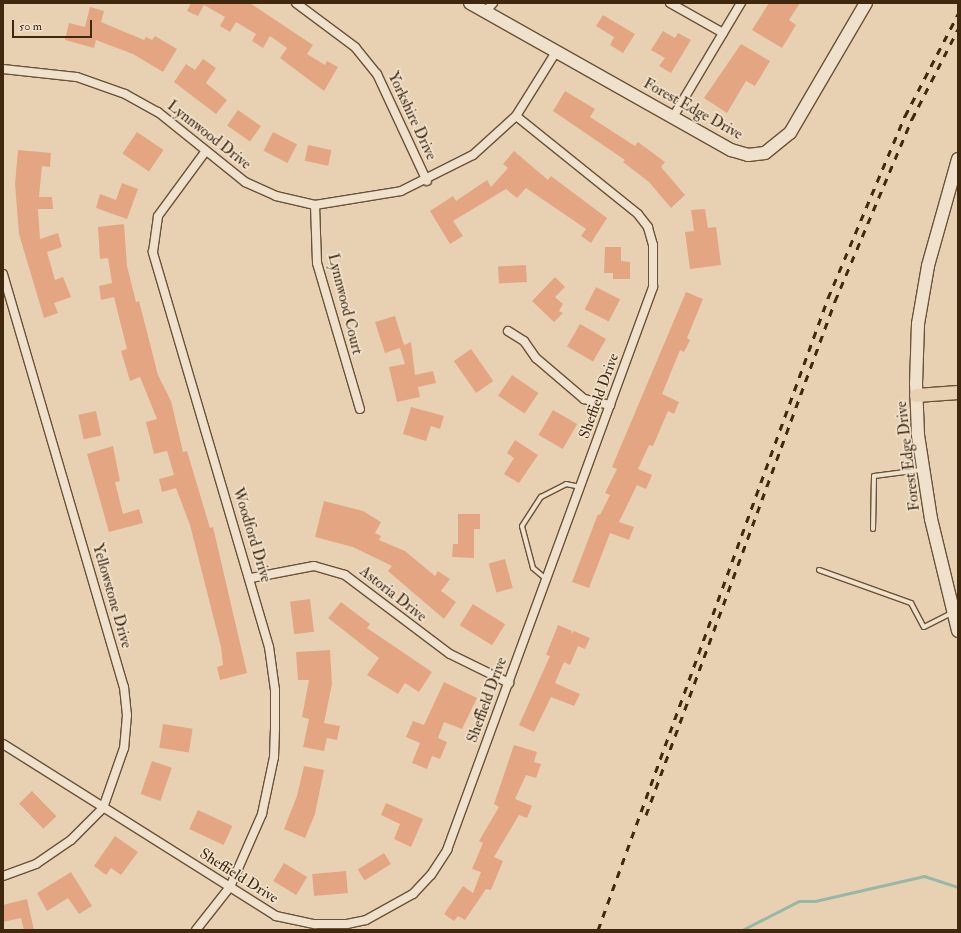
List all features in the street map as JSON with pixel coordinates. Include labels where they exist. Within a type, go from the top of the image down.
[{"type":"main road","points":[[916,395],[958,392]]},
{"type":"street","name":"Yorkshire Drive","points":[[296,3],[354,47],[377,74],[427,181]]},
{"type":"street","name":"Forest Edge Drive","points":[[470,3],[489,8],[556,52],[731,150],[748,155],[765,153],[790,133],[866,3]]},
{"type":"street","points":[[670,3],[723,33]]},
{"type":"street","points":[[674,117],[741,3]]},
{"type":"street","name":"Lynnwood Drive","points":[[3,69],[77,77],[125,94],[158,112],[205,152],[245,182],[276,196],[315,205],[376,198],[427,181],[473,155],[516,116],[556,52]]},
{"type":"street","name":"Sheffield Drive","points":[[3,744],[276,916],[315,924],[347,924],[366,920],[413,894],[431,875],[447,850],[653,287],[655,261],[648,227],[622,197],[516,116]]},
{"type":"street","name":"Woodford Drive","points":[[196,930],[230,887],[262,814],[274,757],[275,690],[269,647],[251,578],[154,252],[158,216],[205,152]]},
{"type":"street","name":"Forest Edge Drive","points":[[958,160],[928,266],[918,324],[916,395],[924,470],[958,631]]},
{"type":"street","name":"Lynnwood Court","points":[[315,205],[317,263],[360,409]]},
{"type":"street","name":"Yellowstone Drive","points":[[3,274],[124,688],[127,715],[124,748],[104,808],[71,840],[36,864],[3,876]]},
{"type":"street","points":[[508,331],[524,341],[536,358],[584,399],[610,405]]},
{"type":"street","name":"Astoria Drive","points":[[251,578],[314,566],[346,575],[450,654],[509,683]]},
{"type":"lane","points":[[873,530],[874,476],[924,470]]},
{"type":"lane","points":[[546,579],[533,568],[522,526],[541,497],[566,484],[580,487]]},
{"type":"lane","points":[[819,570],[911,603],[924,627],[954,612]]},
{"type":"building","points":[[191,3],[250,3],[313,45],[307,54],[325,65],[327,61],[338,67],[324,91],[280,58],[287,48],[270,36],[263,48],[252,41],[256,34],[236,22],[230,32],[220,26],[225,17],[204,5],[198,16],[187,11]]},
{"type":"building","points":[[769,3],[800,3],[789,20],[796,25],[782,48],[752,30]]},
{"type":"building","points":[[90,7],[104,11],[101,22],[144,40],[146,37],[152,40],[155,36],[177,49],[163,72],[133,54],[96,40],[94,48],[65,40],[69,23],[85,27]]},
{"type":"building","points":[[603,15],[635,34],[623,53],[610,45],[614,37],[596,26]]},
{"type":"building","points":[[663,31],[675,38],[678,33],[691,40],[671,73],[659,66],[665,58],[651,50]]},
{"type":"building","points":[[741,44],[770,61],[755,86],[746,81],[727,113],[704,98]]},
{"type":"building","points":[[203,59],[216,68],[206,83],[227,100],[216,114],[174,82],[186,64],[195,70]]},
{"type":"building","points":[[565,91],[595,109],[590,117],[635,146],[638,142],[665,162],[661,167],[685,195],[671,208],[649,182],[623,162],[625,160],[553,111]]},
{"type":"building","points":[[238,110],[261,126],[250,142],[227,126]]},
{"type":"building","points":[[137,132],[164,150],[149,171],[122,154]]},
{"type":"building","points":[[273,132],[297,144],[288,163],[263,151]]},
{"type":"building","points":[[308,145],[331,150],[328,166],[305,161]]},
{"type":"building","points":[[18,150],[51,153],[50,167],[42,166],[39,197],[52,197],[53,209],[38,209],[40,239],[58,233],[62,247],[47,252],[55,280],[63,277],[71,297],[54,303],[58,313],[44,318],[19,234],[15,184]]},
{"type":"building","points":[[514,151],[548,180],[551,176],[607,218],[591,243],[581,236],[586,229],[526,188],[517,198],[506,189],[453,221],[463,236],[450,244],[430,211],[453,196],[456,201],[487,180],[491,187],[508,168],[503,164]]},
{"type":"building","points":[[122,183],[138,189],[127,219],[96,208],[100,194],[116,200]]},
{"type":"building","points":[[705,209],[708,228],[716,227],[721,265],[690,269],[685,232],[694,231],[691,210]]},
{"type":"building","points":[[124,224],[127,266],[136,302],[139,301],[158,375],[171,401],[183,452],[187,451],[210,528],[213,527],[247,673],[220,680],[217,667],[223,665],[221,647],[190,525],[176,488],[162,492],[159,479],[174,475],[167,451],[154,454],[146,422],[157,419],[140,377],[130,381],[121,351],[127,349],[114,297],[101,300],[99,286],[112,283],[108,258],[100,259],[98,227]]},
{"type":"building","points":[[605,247],[621,247],[621,261],[630,262],[630,279],[613,279],[613,273],[604,273]]},
{"type":"building","points":[[526,265],[527,282],[499,283],[498,266]]},
{"type":"building","points":[[555,277],[565,287],[555,297],[563,304],[559,311],[563,313],[554,322],[532,301]]},
{"type":"building","points":[[596,287],[620,299],[609,322],[585,309]]},
{"type":"building","points":[[686,292],[703,299],[687,338],[690,340],[684,352],[680,350],[662,394],[679,402],[674,414],[668,411],[653,446],[649,445],[638,469],[652,475],[646,489],[637,485],[619,522],[634,527],[629,540],[610,533],[589,588],[572,582],[598,514],[600,515],[610,495],[605,493],[617,469],[612,467]]},
{"type":"building","points":[[395,316],[404,345],[411,342],[415,375],[433,371],[436,383],[418,387],[420,397],[397,402],[389,367],[405,364],[400,348],[385,353],[375,322]]},
{"type":"building","points":[[580,324],[606,339],[593,362],[567,347]]},
{"type":"building","points":[[471,349],[493,381],[476,393],[454,361]]},
{"type":"building","points":[[512,375],[539,393],[525,414],[498,396]]},
{"type":"building","points":[[411,407],[444,416],[440,429],[431,426],[426,441],[403,434]]},
{"type":"building","points":[[553,410],[577,424],[563,449],[538,435]]},
{"type":"building","points":[[96,411],[101,435],[84,439],[78,415]]},
{"type":"building","points":[[515,440],[538,455],[519,483],[504,474],[514,458],[507,453]]},
{"type":"building","points":[[113,446],[120,481],[115,482],[123,514],[139,509],[143,523],[109,532],[87,454]]},
{"type":"building","points":[[324,501],[363,511],[381,522],[375,533],[381,536],[379,540],[405,551],[435,576],[438,571],[450,579],[441,591],[456,602],[444,619],[388,571],[392,566],[353,547],[315,537]]},
{"type":"building","points":[[458,514],[480,514],[480,529],[474,529],[474,558],[452,557],[453,544],[458,544]]},
{"type":"building","points":[[505,559],[513,588],[496,592],[489,563]]},
{"type":"building","points":[[310,599],[314,632],[294,634],[290,601]]},
{"type":"building","points":[[341,602],[370,624],[367,628],[432,672],[419,692],[405,683],[398,694],[367,675],[379,658],[328,618]]},
{"type":"building","points":[[473,604],[505,624],[492,645],[460,625]]},
{"type":"building","points":[[558,625],[572,631],[571,634],[574,631],[590,638],[585,649],[578,646],[570,665],[564,662],[555,683],[580,694],[574,706],[551,697],[534,732],[519,725],[550,656],[546,655]]},
{"type":"building","points":[[330,650],[332,684],[324,723],[340,726],[337,740],[327,738],[324,751],[303,747],[309,719],[302,717],[309,680],[298,680],[296,652]]},
{"type":"building","points":[[444,682],[477,698],[462,729],[444,722],[438,738],[447,742],[440,759],[432,756],[427,769],[412,763],[420,743],[406,737],[413,721],[424,725]]},
{"type":"building","points":[[163,724],[193,729],[189,752],[159,748]]},
{"type":"building","points":[[514,745],[537,752],[534,762],[541,764],[536,778],[526,775],[515,799],[532,806],[527,818],[519,815],[494,857],[503,861],[491,890],[486,889],[465,920],[458,916],[454,921],[444,914],[463,886],[473,893],[481,872],[472,869],[483,843],[479,841],[499,807],[494,804]]},
{"type":"building","points":[[152,761],[172,768],[160,801],[141,794]]},
{"type":"building","points":[[304,766],[324,770],[315,814],[305,838],[284,829],[297,796]]},
{"type":"building","points":[[32,791],[56,816],[43,829],[19,804]]},
{"type":"building","points":[[386,803],[423,819],[411,847],[394,839],[400,824],[381,815]]},
{"type":"building","points":[[198,810],[232,826],[224,845],[189,829]]},
{"type":"building","points":[[115,836],[138,852],[121,875],[111,868],[106,875],[94,866]]},
{"type":"building","points":[[384,853],[391,864],[365,880],[358,869]]},
{"type":"building","points":[[284,863],[307,877],[296,895],[273,881]]},
{"type":"building","points":[[346,871],[348,893],[314,896],[312,874]]},
{"type":"building","points":[[71,872],[92,906],[79,914],[68,898],[47,911],[37,893]]},
{"type":"building","points":[[27,899],[34,930],[24,930],[21,918],[3,922],[3,905]]},
{"type":"waterway","points":[[742,930],[799,901],[815,901],[924,876],[958,887]]},
{"type":"railway","points":[[598,930],[828,298],[905,116],[958,14]]},
{"type":"railway","points":[[646,815],[835,301],[912,119],[958,29]]}]
